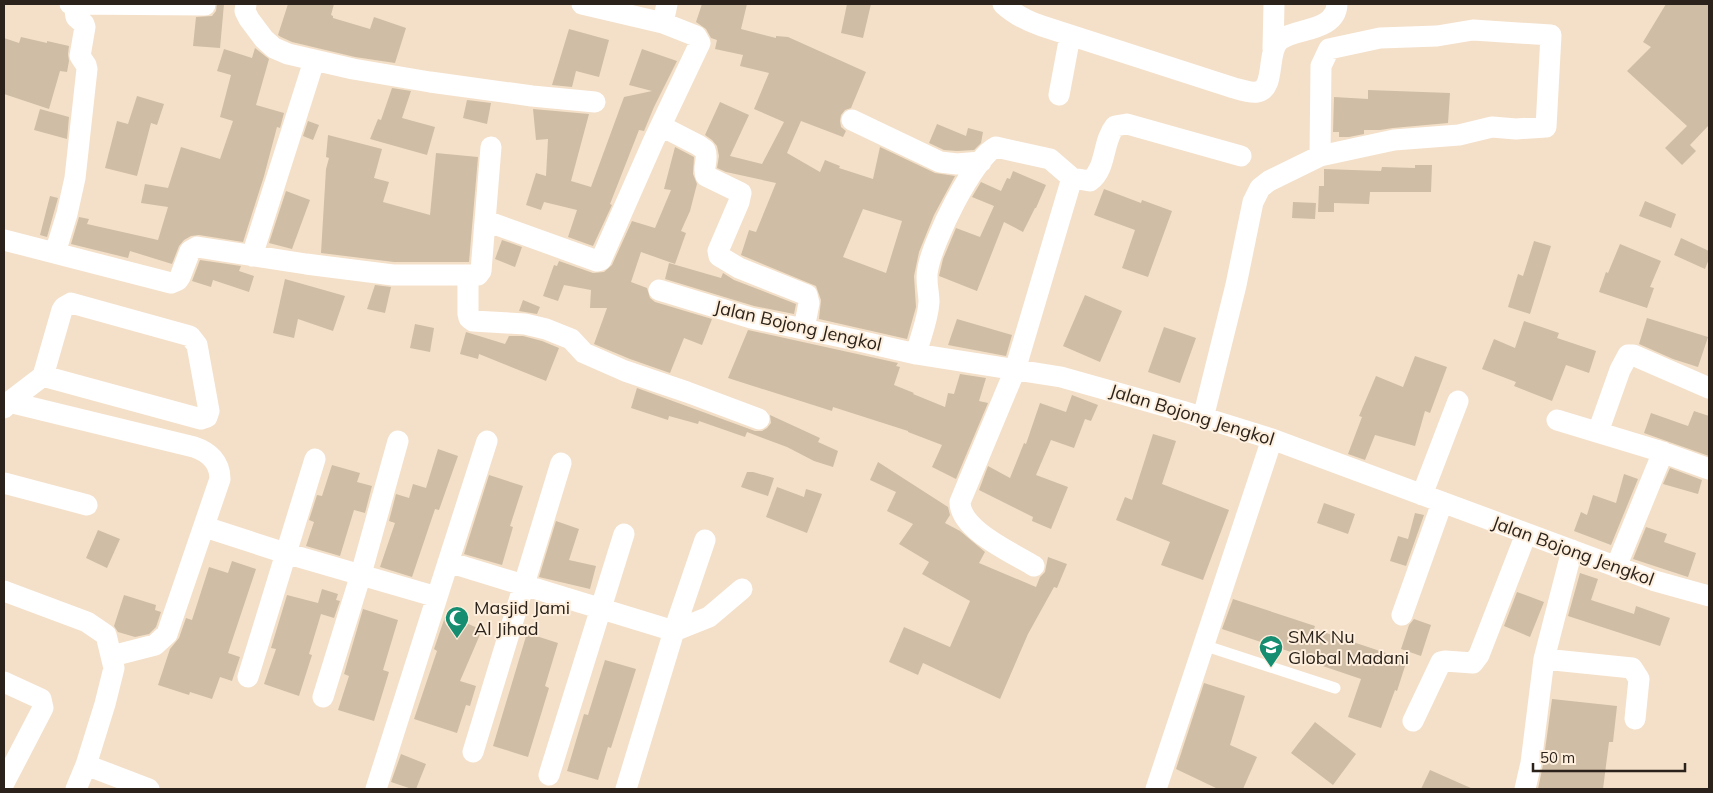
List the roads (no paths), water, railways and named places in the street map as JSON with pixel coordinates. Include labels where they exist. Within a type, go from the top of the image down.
[{"type":"street","points":[[70,4],[205,5]]},
{"type":"street","points":[[55,253],[67,214],[75,178],[87,69],[80,56],[84,24],[76,17],[74,4]]},
{"type":"street","points":[[246,4],[245,10],[249,20],[264,38],[274,48],[288,54],[353,69],[430,82],[532,96],[594,102]]},
{"type":"street","points":[[486,221],[597,261],[601,260],[700,43],[696,36],[665,13],[582,4]]},
{"type":"street","points":[[1003,4],[1012,13],[1025,20],[1249,92],[1263,90],[1267,83],[1273,49],[1274,4]]},
{"type":"street","points":[[1273,49],[1282,38],[1324,24],[1334,14],[1337,4]]},
{"type":"street","points":[[1203,418],[1236,285],[1253,202],[1260,188],[1269,181],[1320,156],[1394,140],[1459,135],[1492,128],[1546,127],[1551,35],[1473,30],[1437,36],[1380,38],[1329,49],[1321,66],[1320,156]]},
{"type":"street","points":[[1059,95],[1070,36]]},
{"type":"street","points":[[252,256],[314,60]]},
{"type":"street","points":[[852,120],[940,162],[957,164],[981,162]]},
{"type":"street","points":[[916,354],[928,310],[926,278],[934,248],[954,204],[981,162],[990,150],[996,146],[1050,160],[1072,178],[1090,181],[1094,178],[1100,167],[1109,134],[1115,126],[1120,124],[1127,124],[1241,156]]},
{"type":"street","points":[[661,126],[705,150],[704,172],[706,176],[741,193],[718,251],[719,256],[739,268],[807,295],[809,303],[804,329]]},
{"type":"street","points":[[4,240],[171,282],[178,280],[180,277],[190,251],[193,248],[393,275],[478,275],[481,271],[491,147]]},
{"type":"street","points":[[1034,566],[976,530],[964,518],[960,509],[960,502],[1015,370],[1072,178]]},
{"type":"street","points":[[468,275],[468,314],[469,318],[473,321],[524,324],[546,329],[571,339],[584,353],[625,372],[687,392],[759,419]]},
{"type":"street","name":"Jalan Bojong Jengkol","points":[[659,290],[741,316],[916,354],[1061,377],[1203,418],[1272,439],[1655,581],[1709,596]]},
{"type":"street","points":[[6,405],[42,376],[62,310],[71,303],[190,336],[197,345],[209,412],[207,417],[200,419],[42,376]]},
{"type":"street","points":[[1598,432],[1620,370],[1628,355],[1633,355],[1709,388]]},
{"type":"street","points":[[1422,495],[1458,401]]},
{"type":"street","points":[[6,405],[194,447],[207,453],[218,464],[220,479],[167,634],[164,639],[150,646],[112,656]]},
{"type":"street","points":[[1558,420],[1663,452],[1709,469]]},
{"type":"street","points":[[1156,789],[1272,439]]},
{"type":"street","points":[[323,697],[361,574],[398,440]]},
{"type":"street","points":[[376,789],[487,441]]},
{"type":"street","points":[[1616,567],[1663,452]]},
{"type":"street","points":[[248,677],[315,459]]},
{"type":"street","points":[[473,752],[561,463]]},
{"type":"street","points":[[4,482],[86,505]]},
{"type":"street","points":[[1402,615],[1442,503]]},
{"type":"street","points":[[205,527],[437,597]]},
{"type":"street","points":[[549,775],[624,534]]},
{"type":"street","points":[[1413,721],[1441,662],[1473,663],[1479,655],[1526,534]]},
{"type":"street","points":[[626,789],[674,631],[705,540]]},
{"type":"street","points":[[1525,789],[1531,763],[1544,658],[1572,550]]},
{"type":"street","points":[[448,562],[674,631],[709,618],[742,589]]},
{"type":"street","points":[[4,591],[87,622],[106,635],[114,668],[86,765],[76,789]]},
{"type":"street","points":[[1544,658],[1632,668],[1639,679],[1635,719]]},
{"type":"street","points":[[4,682],[41,700],[43,708],[4,783]]},
{"type":"street","points":[[86,765],[149,789]]},
{"type":"lane","points":[[1203,645],[1335,688]]},
{"type":"place","name":"Masjid Jami Al Jihad","points":[[457,639]]},
{"type":"place","name":"SMK Nu Global Madani","points":[[1271,668]]}]
